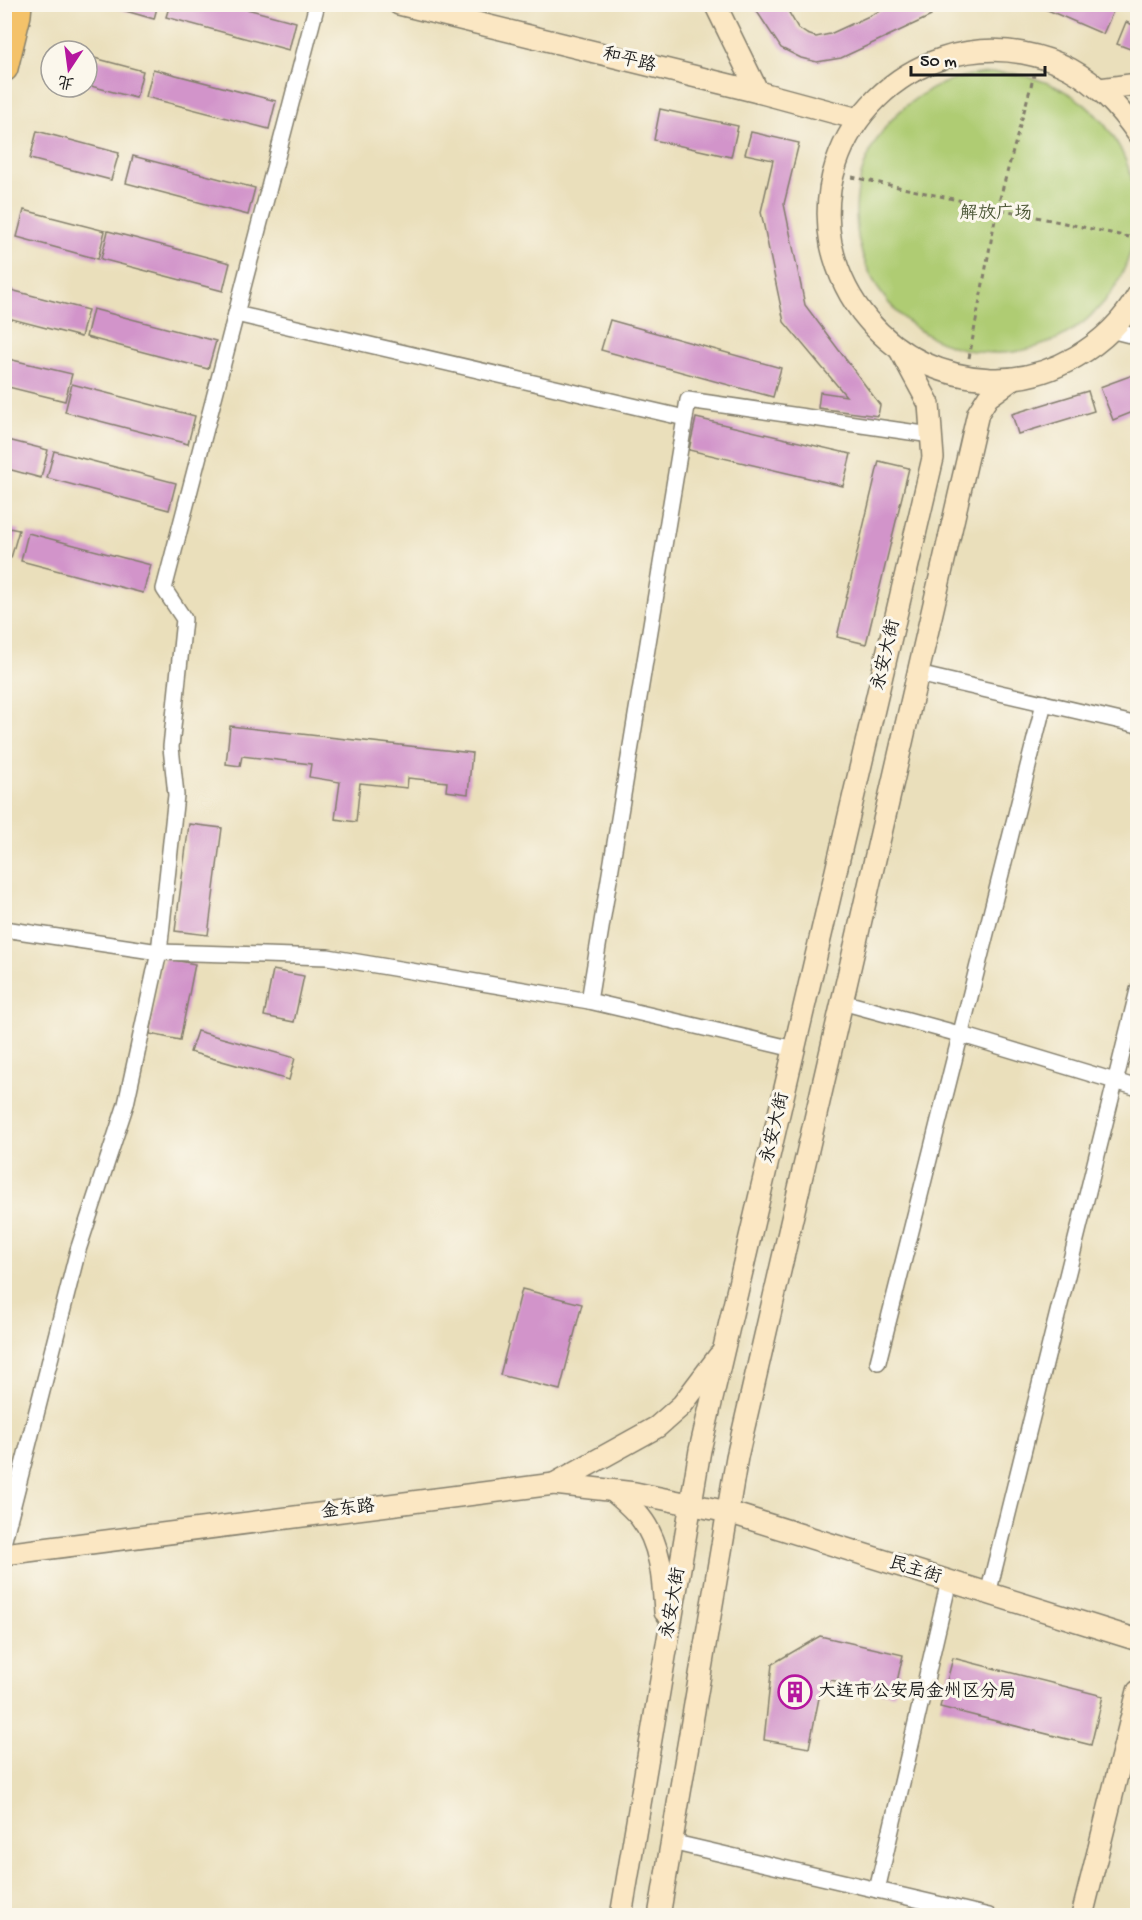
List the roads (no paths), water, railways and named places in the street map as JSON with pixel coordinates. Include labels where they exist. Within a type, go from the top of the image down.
[{"type":"highway","points":[[4,68],[18,4]]},
{"type":"main road","name":"和平路","points":[[399,4],[758,92],[858,119]]},
{"type":"main road","points":[[715,4],[758,92]]},
{"type":"main road","points":[[1137,134],[1118,106],[1100,89],[1068,68],[1039,56],[1005,50],[971,51],[938,59],[908,73],[880,94],[858,119],[843,145],[833,173],[828,201],[829,230],[834,259],[859,310],[878,332],[900,350],[926,365],[965,376],[1013,379],[1048,370],[1074,358],[1098,342],[1119,322],[1137,295]]},
{"type":"main road","points":[[1100,89],[1137,84]]},
{"type":"main road","name":"永安大街","points":[[621,1916],[700,1449],[933,458],[929,405],[900,350]]},
{"type":"main road","name":"永安大街","points":[[659,1916],[737,1457],[978,413],[988,398],[1013,379]]},
{"type":"main road","points":[[554,1484],[657,1427],[682,1405],[724,1348]]},
{"type":"main road","name":"金东路","points":[[4,1554],[554,1484],[635,1493],[691,1506]]},
{"type":"main road","points":[[613,1491],[640,1517],[653,1539],[662,1575],[667,1645]]},
{"type":"main road","name":"民主街","points":[[691,1506],[728,1512],[1137,1640]]},
{"type":"main road","points":[[1082,1916],[1137,1691]]},
{"type":"street","points":[[4,1540],[78,1250],[126,1104],[159,952],[177,795],[171,747],[184,619],[164,589],[317,4]]},
{"type":"street","points":[[236,314],[685,418]]},
{"type":"street","points":[[1110,330],[1137,337]]},
{"type":"street","points":[[589,1000],[688,400],[931,435]]},
{"type":"street","points":[[918,674],[1137,725]]},
{"type":"street","points":[[878,1362],[1044,703]]},
{"type":"street","points":[[4,929],[159,952],[328,957],[589,1000],[794,1049]]},
{"type":"street","points":[[988,1594],[1137,990]]},
{"type":"street","points":[[842,1002],[959,1034],[1137,1088]]},
{"type":"street","points":[[877,1890],[949,1581]]},
{"type":"street","points":[[671,1842],[989,1916]]},
{"type":"place","name":"大连市公安局金州区分局","points":[[795,1692]]},
{"type":"park label","name":"解放广场","points":[[996,214]]}]
